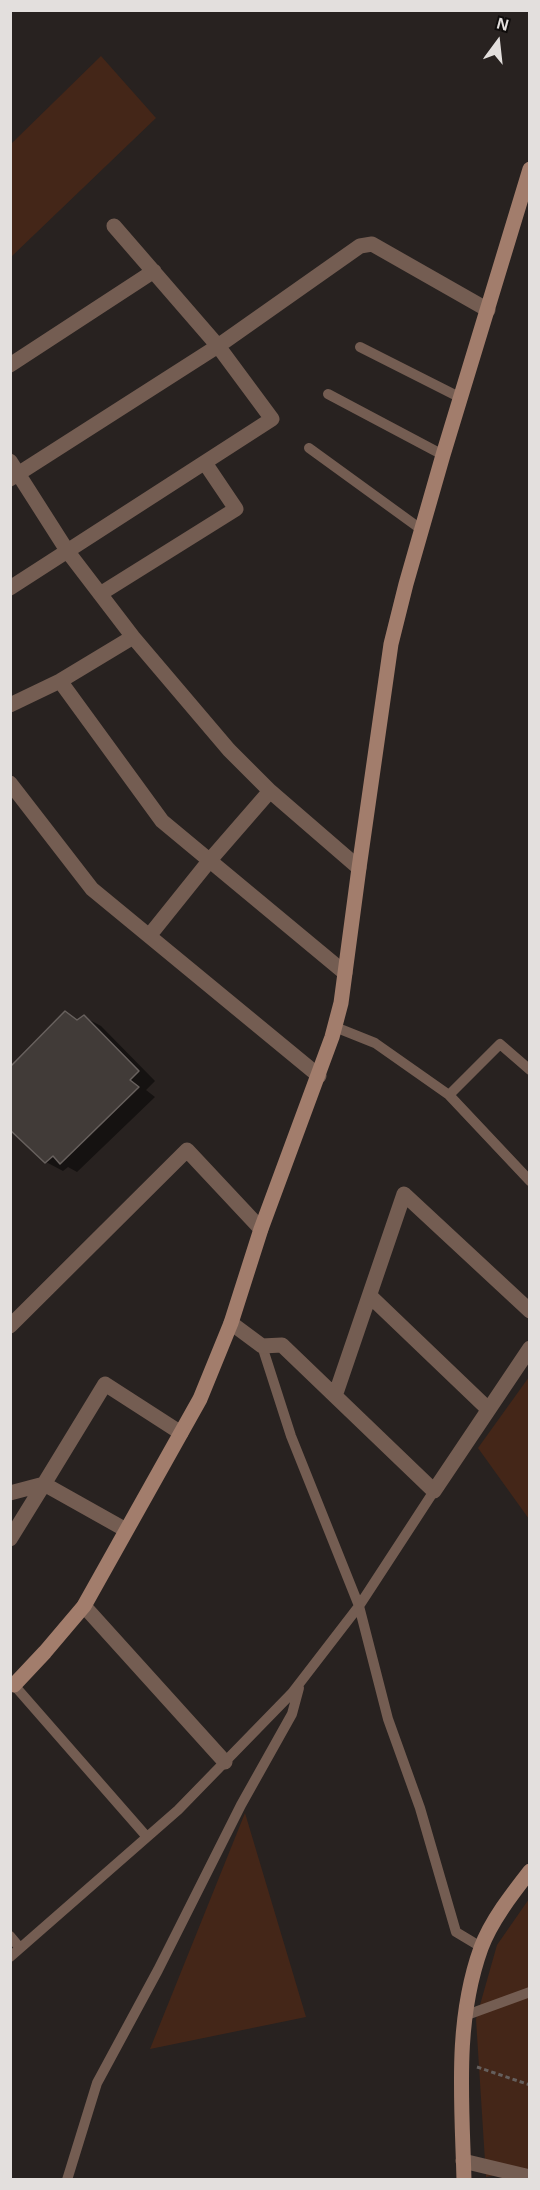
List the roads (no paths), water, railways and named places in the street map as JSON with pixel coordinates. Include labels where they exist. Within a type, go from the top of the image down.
[{"type":"street","points":[[12,1686],[84,1606],[200,1399],[231,1323],[261,1229],[319,1076],[341,1003],[392,644],[443,455],[530,169]]},
{"type":"street","points":[[10,588],[272,420],[218,346],[114,226]]},
{"type":"street","points":[[359,868],[270,791],[229,750],[133,637],[68,552],[13,471],[218,346],[360,246],[372,244],[488,310]]},
{"type":"street","points":[[10,365],[154,272]]},
{"type":"street","points":[[100,594],[236,509],[205,463]]},
{"type":"street","points":[[10,705],[60,681],[133,637]]},
{"type":"street","points":[[60,681],[162,821],[345,973]]},
{"type":"street","points":[[10,783],[92,889],[319,1076]]},
{"type":"street","points":[[149,936],[210,860],[270,791]]},
{"type":"street","points":[[10,1326],[187,1150],[261,1229]]},
{"type":"street","points":[[335,1396],[405,1194],[530,1311]]},
{"type":"street","points":[[370,1296],[488,1409]]},
{"type":"street","points":[[231,1323],[262,1346],[282,1345],[434,1491],[530,1348]]},
{"type":"street","points":[[10,1539],[105,1384],[181,1433]]},
{"type":"street","points":[[10,1493],[44,1485],[126,1530]]},
{"type":"street","points":[[84,1606],[225,1762]]},
{"type":"street","points":[[464,2180],[461,2062],[464,2016],[481,1947],[530,1871]]},
{"type":"street","points":[[463,2162],[530,2177]]},
{"type":"lane","points":[[360,346],[462,398]]},
{"type":"lane","points":[[328,394],[443,455]]},
{"type":"lane","points":[[309,448],[422,530]]},
{"type":"lane","points":[[335,1027],[375,1043],[449,1095],[530,1181]]},
{"type":"lane","points":[[449,1095],[500,1044],[530,1070]]},
{"type":"lane","points":[[262,1346],[291,1436],[359,1606],[388,1719],[420,1808],[456,1932],[481,1947]]},
{"type":"lane","points":[[10,1957],[178,1810],[301,1682],[359,1606],[434,1491]]},
{"type":"lane","points":[[67,2180],[96,2084],[158,1970],[241,1805],[292,1714],[301,1682]]},
{"type":"lane","points":[[12,1686],[147,1837]]},
{"type":"lane","points":[[10,1936],[20,1948]]},
{"type":"lane","points":[[464,2016],[530,1992]]}]
